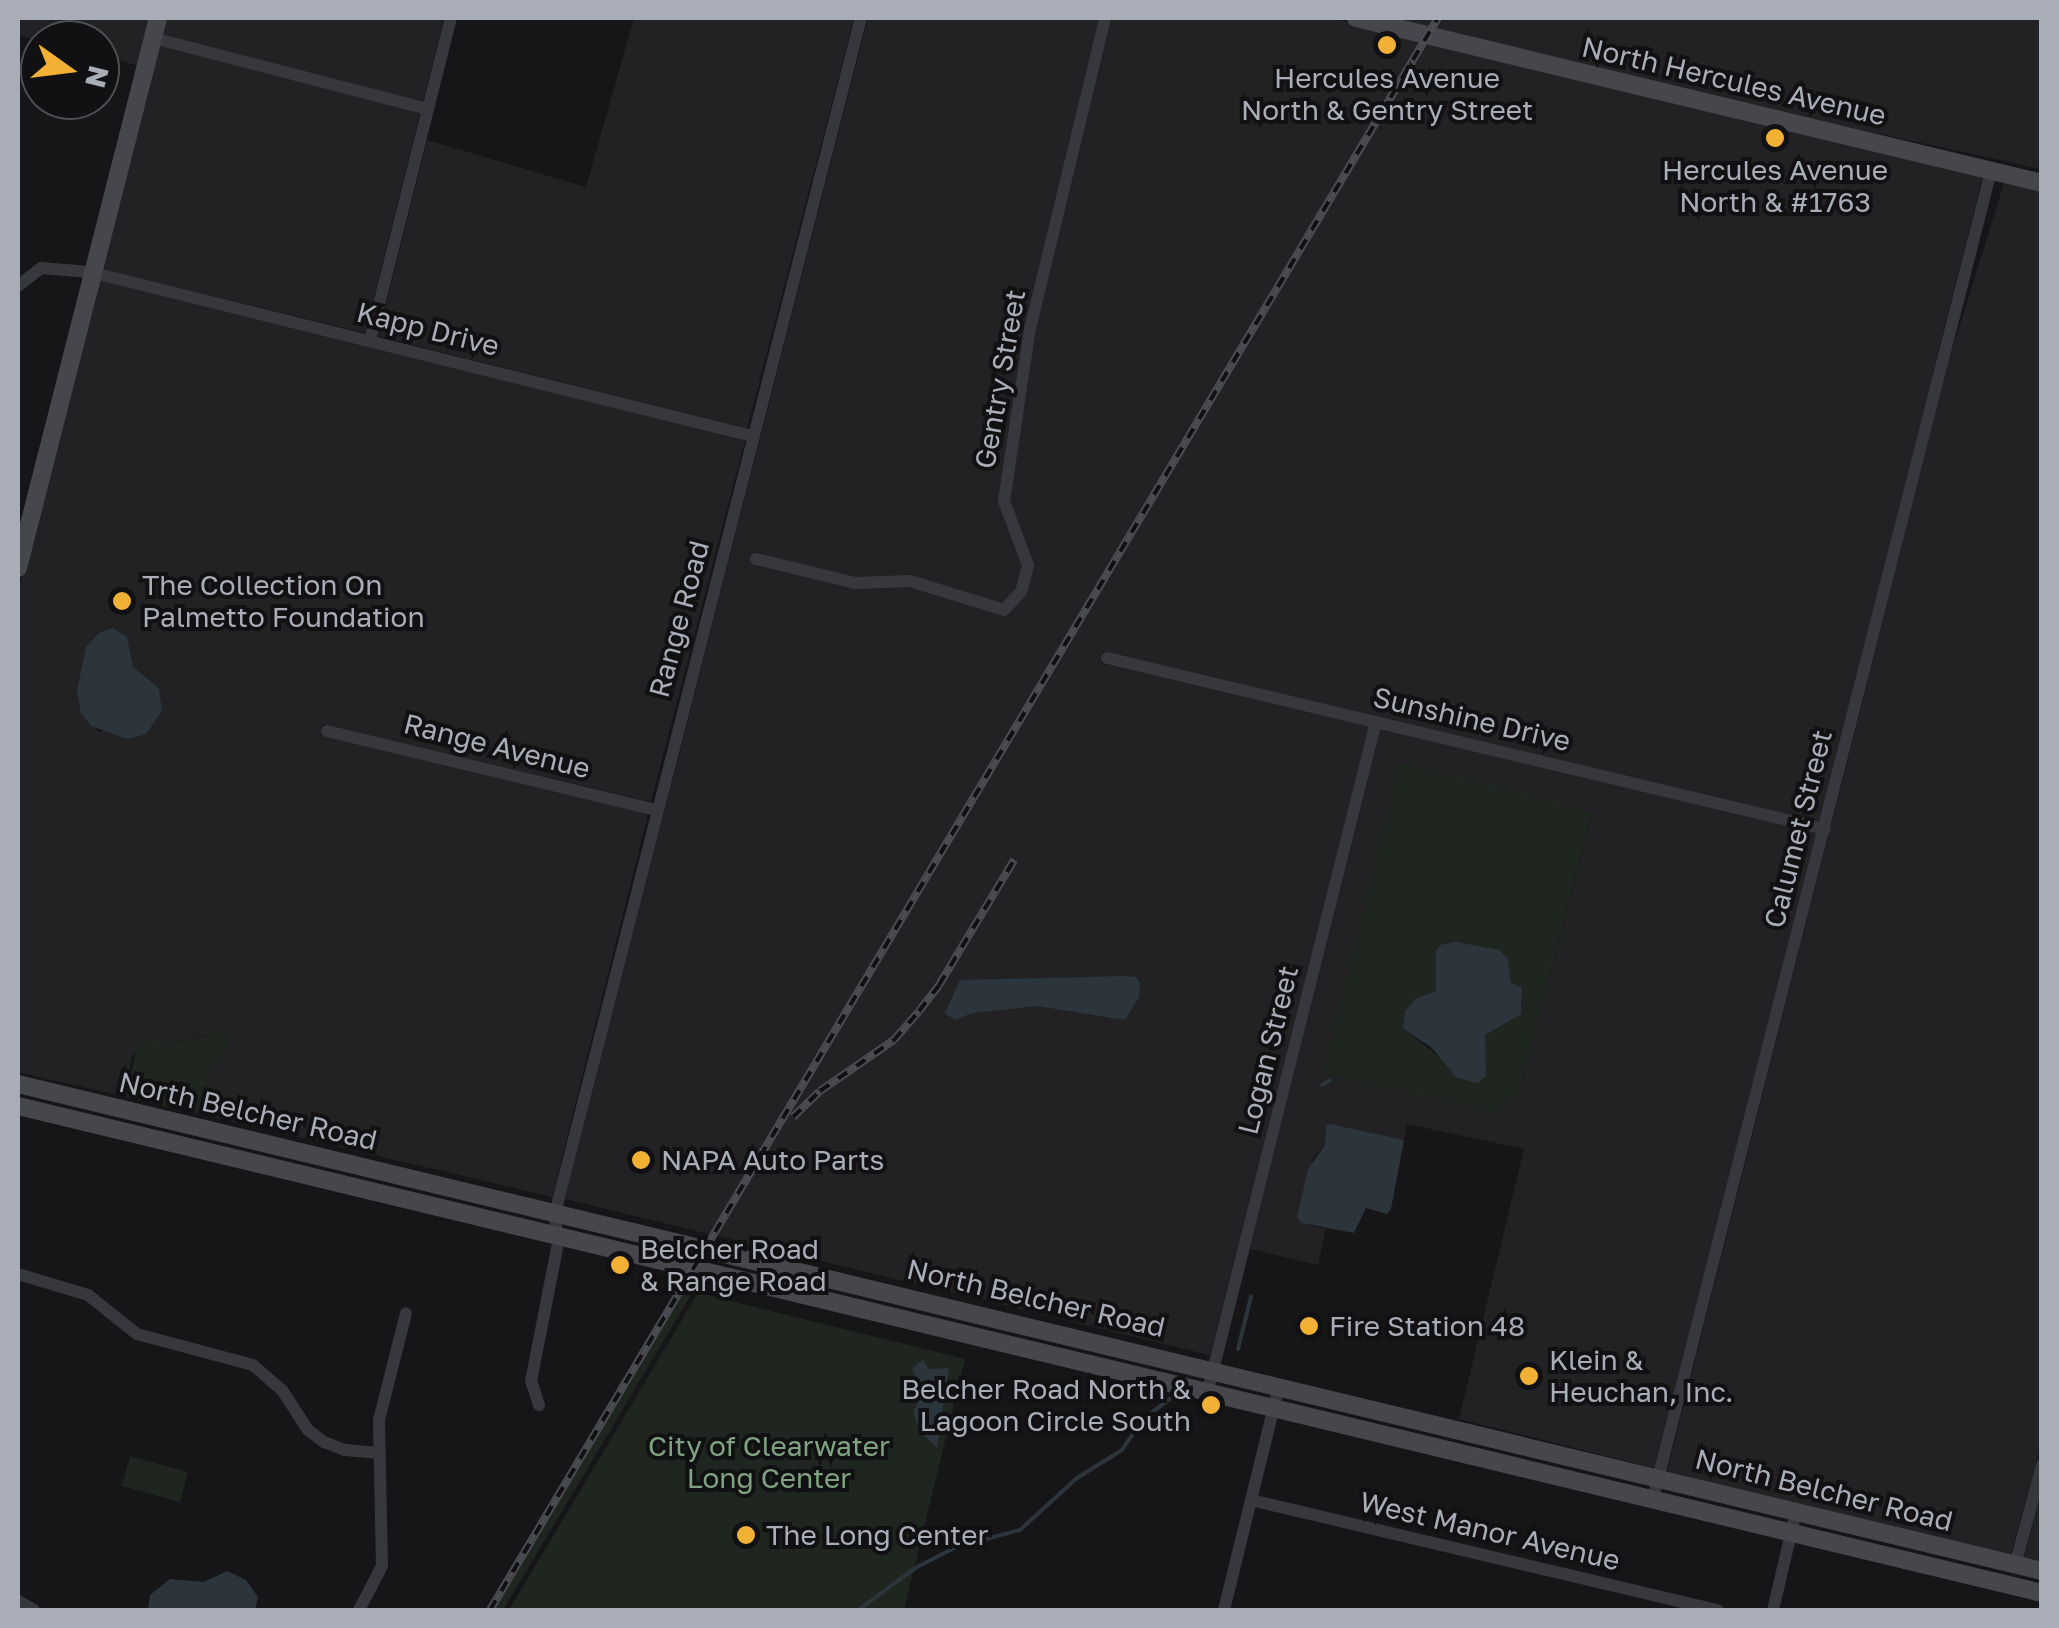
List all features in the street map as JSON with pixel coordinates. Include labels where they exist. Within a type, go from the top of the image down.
[{"type":"main road","points":[[18,568],[90,272],[158,18]]},
{"type":"main road","name":"North Hercules Avenue","points":[[1356,18],[2042,183]]},
{"type":"main road","name":"North Belcher Road","points":[[18,1084],[1213,1368],[2042,1571]]},
{"type":"main road","name":"North Belcher Road","points":[[18,1106],[2042,1593]]},
{"type":"street","points":[[370,340],[451,18]]},
{"type":"street","name":"Range Road","points":[[539,1405],[530,1381],[558,1244],[554,1213],[861,18]]},
{"type":"street","name":"Gentry Street","points":[[756,559],[856,583],[910,581],[1004,610],[1021,592],[1028,565],[1004,501],[1030,328],[1106,18]]},
{"type":"street","points":[[153,38],[428,109]]},
{"type":"street","name":"Calumet Street","points":[[1653,1498],[1991,171]]},
{"type":"street","name":"Kapp Drive","points":[[18,286],[42,268],[90,272],[752,436]]},
{"type":"street","name":"Sunshine Drive","points":[[1107,658],[1824,829]]},
{"type":"street","name":"Logan Street","points":[[1208,1390],[1376,722]]},
{"type":"street","name":"Range Avenue","points":[[328,731],[656,810]]},
{"type":"street","points":[[18,1274],[88,1295],[137,1334],[253,1365],[282,1390],[308,1430],[324,1442],[345,1450],[378,1453]]},
{"type":"street","points":[[358,1610],[376,1582],[384,1555],[380,1420],[406,1313]]},
{"type":"street","points":[[1224,1610],[1280,1386]]},
{"type":"street","points":[[2015,1565],[2042,1465]]},
{"type":"street","name":"West Manor Avenue","points":[[1251,1500],[1718,1610]]},
{"type":"street","points":[[1773,1610],[1796,1512]]},
{"type":"street","points":[[18,1602],[34,1610]]},
{"type":"shaded area","points":[[18,18],[150,18],[137,65],[120,61],[120,20],[20,20],[18,35]]},
{"type":"shaded area","points":[[165,18],[444,18],[423,102],[160,34]]},
{"type":"shaded area","points":[[634,18],[854,18],[747,429],[378,336],[427,140],[586,187]]},
{"type":"shaded area","points":[[868,18],[1099,18],[1024,327],[1012,408],[1024,411],[1036,330],[1112,18],[1332,18],[1983,175],[1820,822],[1102,652],[1101,663],[1369,726],[1210,1355],[565,1199]]},
{"type":"shaded area","points":[[1379,18],[2041,18],[2041,169],[1733,102]]},
{"type":"shaded area","points":[[158,45],[420,113],[365,333],[98,268]]},
{"type":"shaded area","points":[[2005,180],[2041,189],[2042,1440],[2010,1558],[1667,1471],[1950,357]]},
{"type":"shaded area","points":[[95,279],[745,440],[651,802],[322,724],[321,735],[648,814],[552,1197],[196,1113],[209,1069],[227,1048],[206,1035],[172,1044],[154,1042],[132,1056],[126,1097],[18,1072],[18,594]],"holes":[[[127,637],[133,667],[159,688],[162,711],[99,732],[96,729]]]},
{"type":"shaded area","points":[[113,628],[127,637],[133,667],[159,688],[162,711],[146,734],[128,739],[91,726],[81,713],[77,691],[86,647],[99,633]]},
{"type":"shaded area","points":[[1381,729],[1817,833],[1654,1468],[1459,1419],[1524,1149],[1407,1124],[1404,1140],[1326,1125],[1325,1145],[1313,1157],[1302,1223],[1326,1229],[1318,1265],[1250,1249]],"holes":[[[1581,808],[1591,817],[1519,1090],[1494,1113],[1324,1073]]]},
{"type":"shaded area","points":[[1456,942],[1499,950],[1508,960],[1511,983],[1522,988],[1521,1014],[1485,1035],[1486,1076],[1478,1083],[1457,1078],[1431,1047],[1403,1029],[1405,1012],[1415,999],[1436,991],[1436,951],[1440,945]]},
{"type":"shaded area","points":[[1136,977],[1140,983],[1139,997],[1125,1020],[1037,1006],[972,1013],[955,1020],[945,1013],[960,980]]},
{"type":"shaded area","points":[[1326,1125],[1404,1140],[1391,1209],[1387,1214],[1366,1208],[1354,1233],[1302,1223],[1297,1217],[1308,1169],[1325,1145]]},
{"type":"shaded area","points":[[923,1360],[929,1369],[949,1368],[937,1448],[922,1433],[913,1413],[922,1393],[912,1368]]},
{"type":"shaded area","points":[[2041,1490],[2041,1565],[2023,1561]]},
{"type":"shaded area","points":[[227,1571],[246,1580],[258,1597],[255,1610],[148,1610],[150,1595],[170,1579],[204,1582]]},
{"type":"green space","points":[[1401,762],[1581,808],[1591,816],[1519,1090],[1494,1113],[1323,1073]],"holes":[[[1436,951],[1508,960],[1511,983],[1518,986],[1523,1005],[1485,1035],[1483,1047],[1443,1060],[1403,1029],[1406,1012],[1415,999],[1436,991]]]},
{"type":"green space","points":[[231,1030],[227,1048],[209,1069],[196,1113],[126,1097],[139,1039],[172,1044]]},
{"type":"green space","points":[[681,1287],[694,1290],[503,1610],[494,1610]]},
{"type":"green space","name":"City of Clearwater Long Center","points":[[698,1293],[965,1359],[904,1610],[509,1610]]},
{"type":"green space","points":[[130,1456],[188,1472],[180,1502],[122,1486]]},
{"type":"waterway","points":[[1322,1085],[1330,1080]]},
{"type":"waterway","points":[[1238,1349],[1251,1297]]},
{"type":"waterway","points":[[858,1610],[917,1567],[956,1547],[1020,1530],[1077,1478],[1122,1450],[1143,1419],[1170,1399]]},
{"type":"railway","points":[[490,1610],[1438,18]]},
{"type":"railway","points":[[793,1117],[820,1091],[894,1040],[919,1011],[939,985],[1014,860]]},
{"type":"place","name":"Hercules Avenue North & Gentry Street","points":[[1387,45]]},
{"type":"place","name":"Hercules Avenue North & #1763","points":[[1775,138]]},
{"type":"place","name":"The Collection On Palmetto Foundation","points":[[122,601]]},
{"type":"place","name":"NAPA Auto Parts","points":[[641,1160]]},
{"type":"place","name":"Belcher Road & Range Road","points":[[620,1265]]},
{"type":"place","name":"Fire Station 48","points":[[1309,1326]]},
{"type":"place","name":"Klein & Heuchan, Inc.","points":[[1529,1376]]},
{"type":"place","name":"Belcher Road North & Lagoon Circle South","points":[[1211,1405]]},
{"type":"place","name":"The Long Center","points":[[746,1535]]}]
